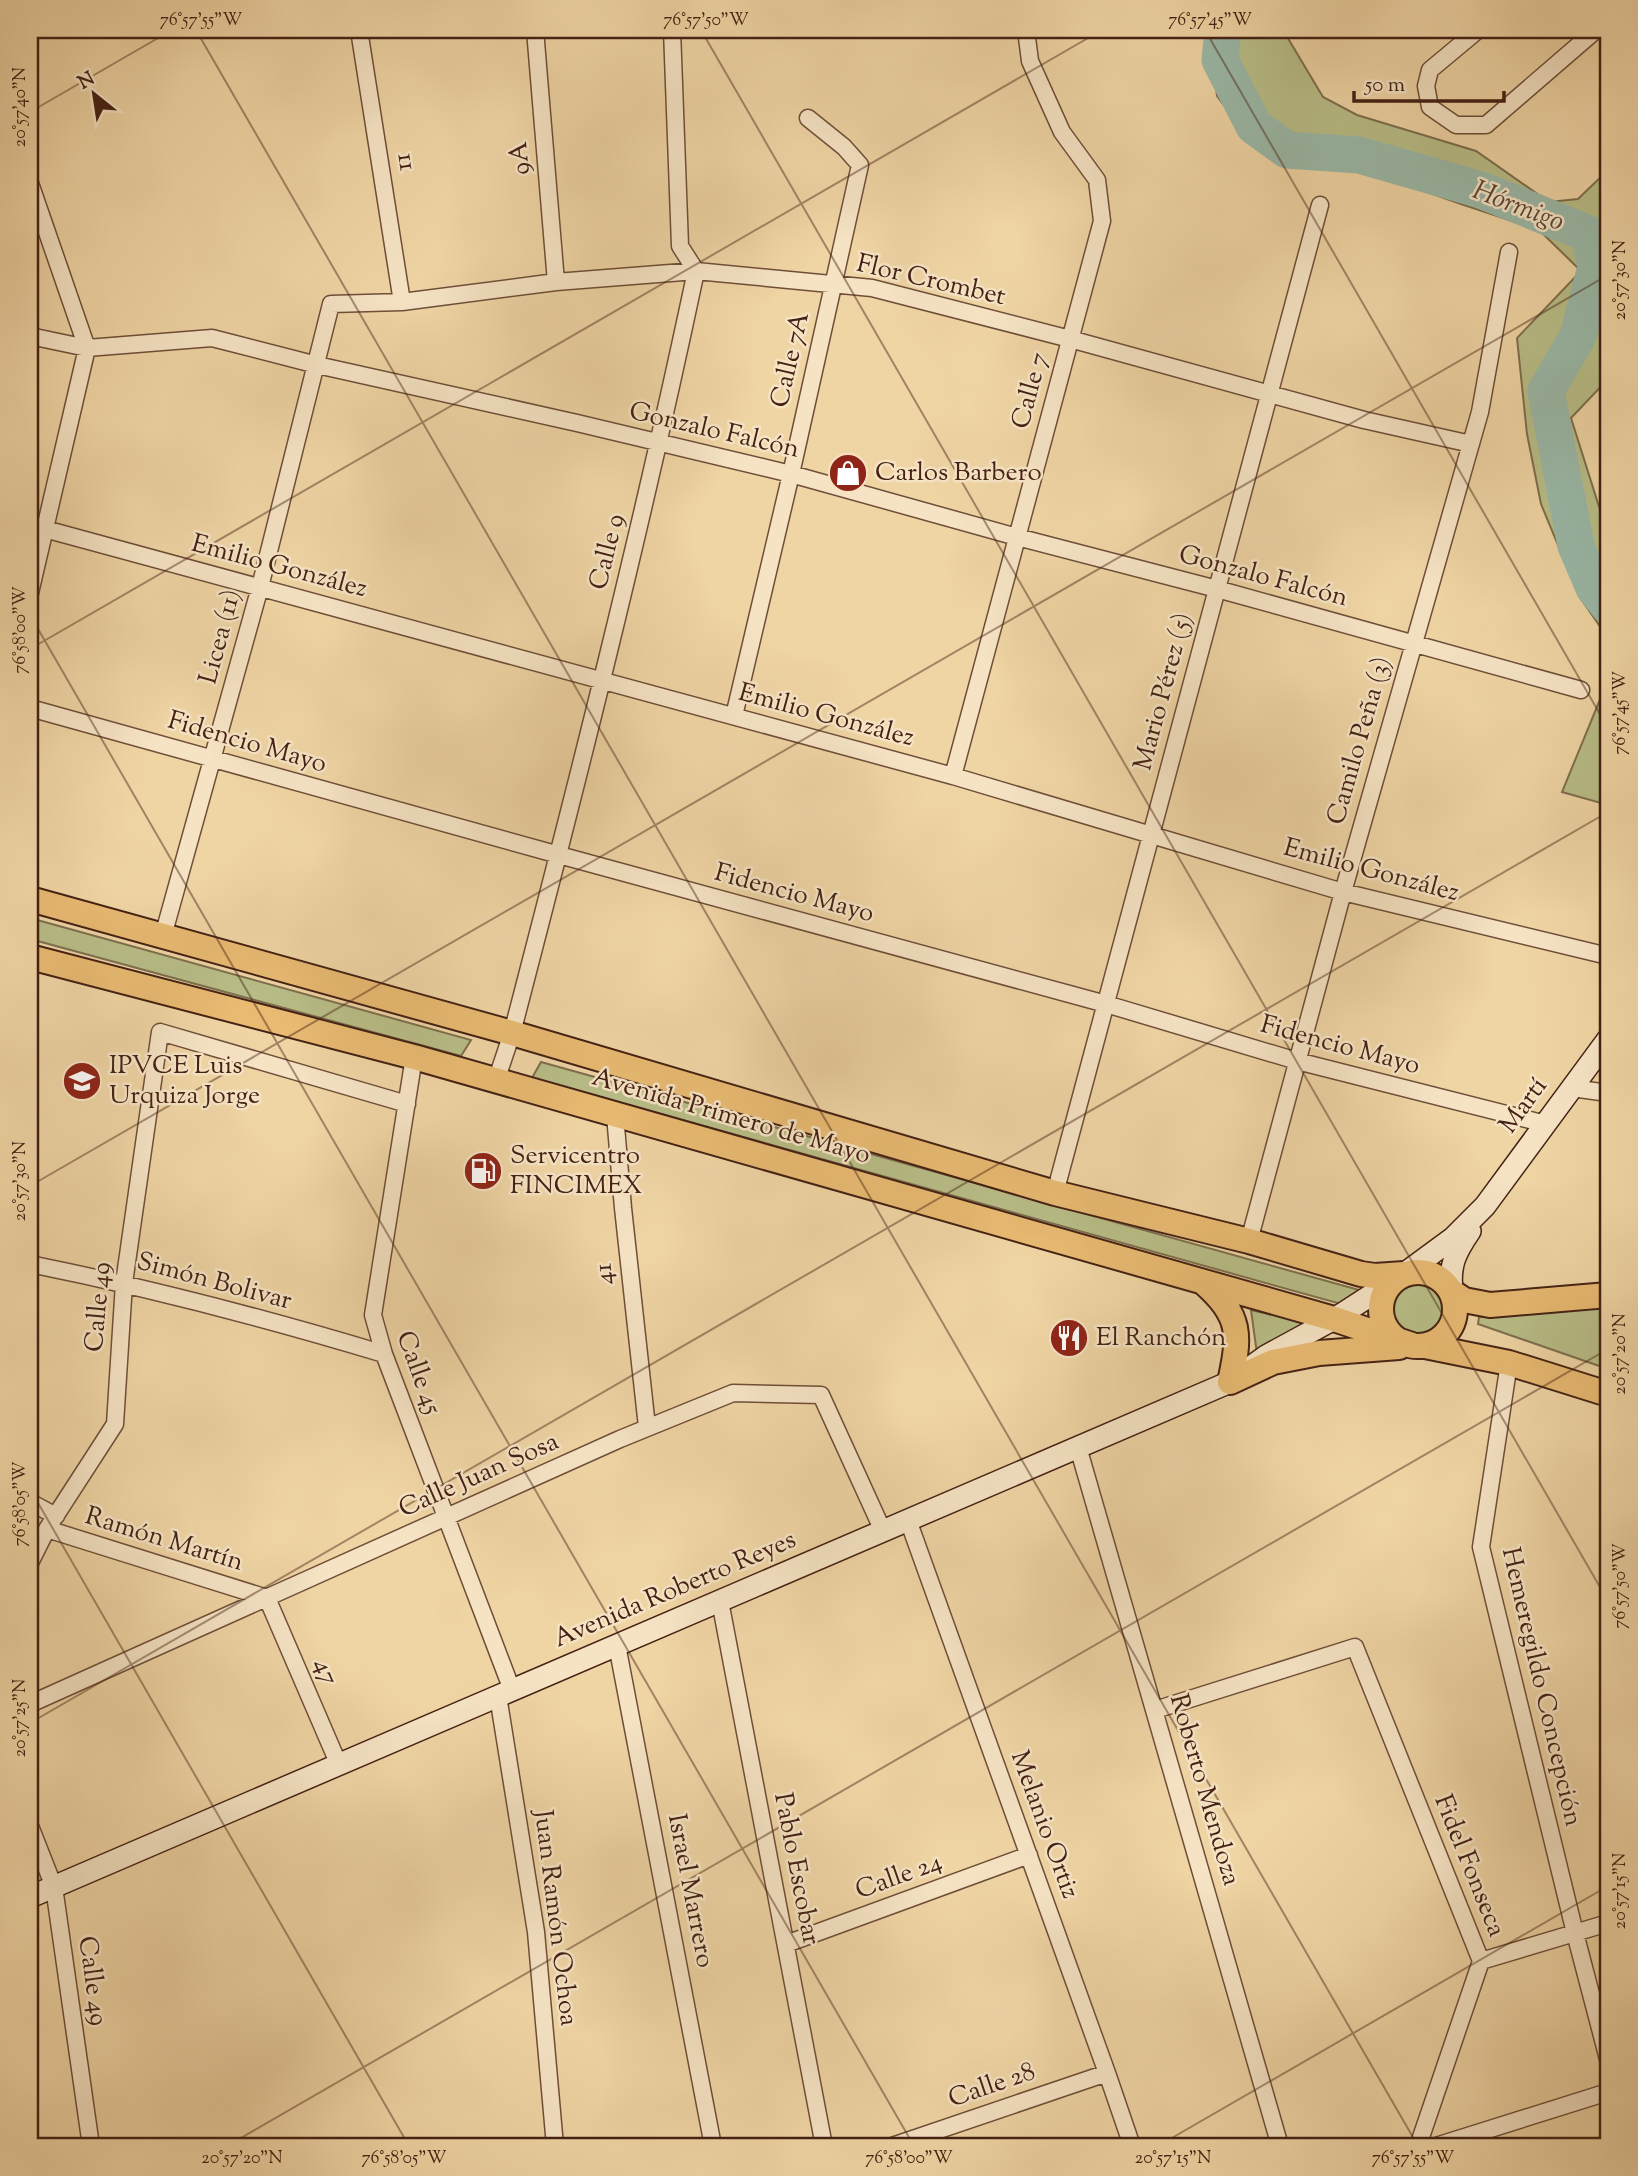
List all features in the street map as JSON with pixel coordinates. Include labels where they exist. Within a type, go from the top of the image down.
[{"type":"main road","name":"Avenida Primero de Mayo","points":[[30,899],[512,1033],[1055,1193],[1250,1241],[1361,1274],[1375,1276],[1418,1271],[1431,1273],[1444,1280],[1452,1292],[1464,1300],[1490,1305],[1608,1295]]},
{"type":"main road","name":"Avenida Primero de Mayo","points":[[30,957],[414,1057],[1418,1345]]},
{"type":"main road","name":"Martí","points":[[1452,1292],[1450,1273],[1454,1256],[1485,1206],[1608,1039]]},
{"type":"main road","name":"Martí","points":[[1334,1319],[1454,1238],[1485,1206]]},
{"type":"main road","points":[[1404,1274],[1386,1290],[1381,1313],[1384,1324],[1400,1342],[1509,1363],[1608,1394]]},
{"type":"main road","points":[[1203,1283],[1222,1299],[1236,1331],[1237,1352],[1230,1382]]},
{"type":"main road","points":[[1230,1382],[1273,1362],[1319,1353],[1418,1345],[1444,1336],[1455,1317],[1456,1304],[1452,1292]]},
{"type":"main road","name":"Avenida Roberto Reyes","points":[[30,1897],[1230,1382],[1266,1356],[1334,1319]]},
{"type":"street","name":"11","points":[[359,30],[402,302]]},
{"type":"street","name":"9A","points":[[535,30],[556,282]]},
{"type":"street","points":[[672,30],[680,246],[696,271]]},
{"type":"street","name":"Calle 7","points":[[953,776],[1102,221],[1097,180],[1062,132],[1030,61],[1026,30]]},
{"type":"street","points":[[1478,30],[1430,70],[1426,86],[1430,107],[1456,125],[1486,125],[1596,30]]},
{"type":"street","name":"Calle 7A","points":[[734,716],[860,165],[844,147],[808,118]]},
{"type":"street","points":[[30,183],[87,348],[30,593]]},
{"type":"street","name":"Mario Pérez (5)","points":[[1055,1193],[1320,205]]},
{"type":"street","name":"Camilo Peña (3)","points":[[1250,1241],[1343,892],[1480,412],[1509,252]]},
{"type":"street","name":"Flor Crombet","points":[[329,310],[331,304],[402,302],[556,282],[696,271],[872,288],[1364,420],[1471,444]]},
{"type":"street","name":"Calle 9","points":[[496,1081],[512,1033],[602,681],[660,443],[696,271]]},
{"type":"street","name":"Licea (11)","points":[[163,936],[260,587],[329,310]]},
{"type":"street","name":"Gonzalo Falcón","points":[[30,336],[87,348],[212,338],[317,365],[791,474],[1581,690]]},
{"type":"street","name":"Emilio González","points":[[30,525],[953,776],[1343,892],[1608,956]]},
{"type":"street","name":"Fidencio Mayo","points":[[30,708],[1106,1004],[1297,1061],[1546,1124]]},
{"type":"street","name":"Calle 49","points":[[30,1563],[51,1522],[116,1424],[124,1283],[160,1032],[407,1104]]},
{"type":"street","name":"Calle 45","points":[[414,1057],[373,1315],[384,1354],[446,1518],[505,1693]]},
{"type":"street","points":[[1572,1088],[1608,1093]]},
{"type":"street","name":"41","points":[[615,1115],[622,1208],[647,1427]]},
{"type":"street","name":"Simón Bolivar","points":[[30,1264],[124,1283],[384,1354]]},
{"type":"street","name":"Hemeregildo Concepción","points":[[1509,1363],[1481,1547],[1608,2059]]},
{"type":"street","name":"Calle Juan Sosa","points":[[30,1704],[647,1427],[733,1393],[821,1395],[883,1531]]},
{"type":"street","name":"Roberto Mendoza","points":[[1078,1447],[1280,2146]]},
{"type":"street","name":"Ramón Martín","points":[[30,1502],[51,1522],[267,1598]]},
{"type":"street","name":"Melanio Ortiz","points":[[908,1520],[1132,2146]]},
{"type":"street","name":"47","points":[[267,1598],[338,1765]]},
{"type":"street","name":"Pablo Escobar","points":[[720,1601],[824,2146]]},
{"type":"street","name":"Israel Marrero","points":[[617,1645],[713,2146]]},
{"type":"street","name":"Fidel Fonseca","points":[[1155,1710],[1355,1647],[1481,1961],[1418,2146]]},
{"type":"street","name":"Juan Ramón Ochoa","points":[[505,1693],[536,1932],[555,2146]]},
{"type":"street","name":"Calle 49","points":[[30,1826],[54,1887],[91,2146]]},
{"type":"street","name":"Calle 24","points":[[786,1944],[1029,1855]]},
{"type":"street","points":[[1481,1961],[1608,1923]]},
{"type":"street","name":"Calle 28","points":[[892,2146],[1107,2073]]},
{"type":"street","points":[[1436,2146],[1608,2092]]},
{"type":"green space","points":[[1210,30],[1283,30],[1323,97],[1357,115],[1476,151],[1549,202],[1578,199],[1608,170],[1608,379],[1571,418],[1608,535],[1608,638],[1579,596],[1541,504],[1527,434],[1517,338],[1581,271],[1539,230],[1376,174],[1286,158],[1256,149],[1217,96]]},
{"type":"green space","points":[[1608,680],[1608,805],[1562,792]]},
{"type":"green space","points":[[30,918],[471,1040],[461,1056],[30,939]]},
{"type":"green space","points":[[541,1062],[1359,1290],[1341,1304],[532,1078]]},
{"type":"green space","points":[[1410,1279],[1436,1286],[1444,1294],[1448,1304],[1449,1315],[1445,1325],[1437,1335],[1424,1342],[1390,1329],[1386,1319],[1385,1305],[1390,1294]]},
{"type":"green space","points":[[1608,1307],[1608,1369],[1478,1324],[1479,1317]]},
{"type":"green space","points":[[1251,1310],[1308,1323],[1257,1354]]},
{"type":"waterway","name":"Hórmigo","points":[[1223,30],[1220,60],[1254,126],[1287,150],[1359,155],[1481,190],[1589,234],[1596,267],[1578,336],[1546,391],[1576,546],[1594,588],[1608,605]]},
{"type":"place","name":"Carlos Barbero","points":[[848,473]]},
{"type":"place","name":"IPVCE Luis Urquiza Jorge","points":[[82,1081]]},
{"type":"place","name":"Servicentro FINCIMEX","points":[[483,1171]]},
{"type":"place","name":"El Ranchón","points":[[1069,1338]]}]
